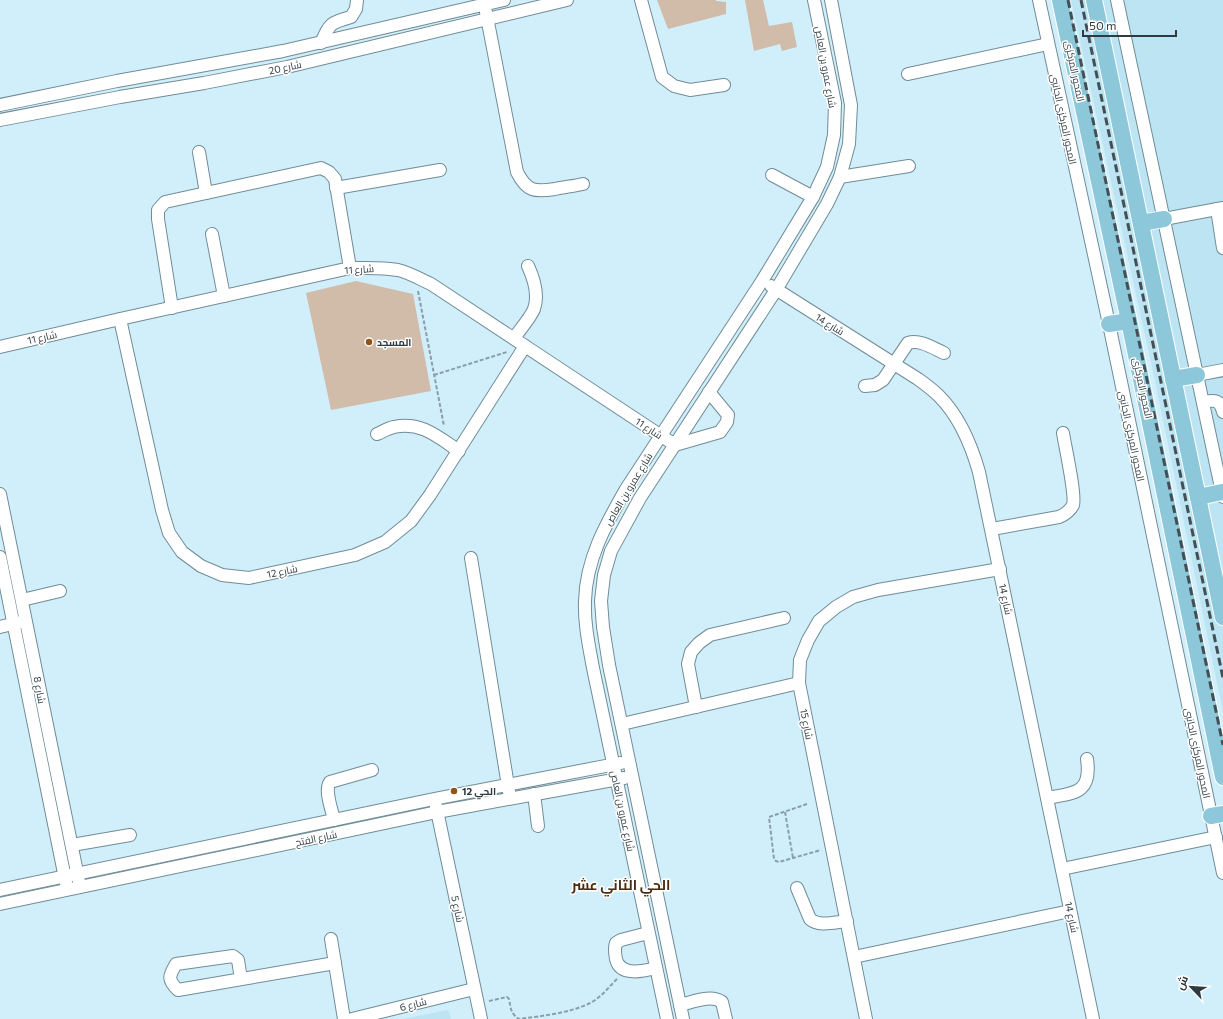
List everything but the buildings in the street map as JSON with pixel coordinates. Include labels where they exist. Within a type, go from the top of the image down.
[{"type":"main road","name":"المحور المركزى","points":[[1060,0],[1129,321],[1223,777]]},
{"type":"main road","points":[[1094,0],[1223,617]]},
{"type":"main road","points":[[1141,223],[1164,219]]},
{"type":"main road","points":[[1109,324],[1129,321]]},
{"type":"main road","points":[[1173,379],[1197,375]]},
{"type":"main road","points":[[1198,497],[1223,492]]},
{"type":"street","points":[[321,42],[328,27],[332,23],[351,16],[356,9],[356,0]]},
{"type":"street","name":"شارع 20","points":[[0,105],[321,42],[484,2],[504,0]]},
{"type":"street","name":"شارع 20","points":[[0,120],[287,67],[567,0]]},
{"type":"street","points":[[642,0],[662,77],[674,86],[690,90],[724,85]]},
{"type":"street","name":"شارع عمرو بن العاص","points":[[666,1019],[586,629],[585,600],[588,572],[596,544],[626,489],[762,281],[814,197],[827,167],[834,135],[835,102],[814,0]]},
{"type":"street","name":"شارع عمرو بن العاص","points":[[683,1019],[609,665],[603,627],[601,601],[604,575],[612,551],[640,498],[776,290],[827,204],[840,177],[849,144],[851,105],[831,0]]},
{"type":"street","name":"المحور المركزى الجانبى","points":[[1038,0],[1217,815],[1216,837],[1223,873]]},
{"type":"street","points":[[1117,0],[1223,492]]},
{"type":"street","points":[[484,2],[517,172],[522,181],[530,188],[539,191],[583,184]]},
{"type":"street","points":[[908,74],[1048,44]]},
{"type":"street","points":[[199,152],[206,193]]},
{"type":"street","points":[[840,177],[910,166]]},
{"type":"street","points":[[172,308],[158,219],[158,210],[165,202],[321,168],[329,172],[335,179],[350,268]]},
{"type":"street","points":[[336,188],[440,170]]},
{"type":"street","points":[[772,176],[814,197]]},
{"type":"street","points":[[1164,219],[1220,208],[1223,248]]},
{"type":"street","points":[[212,234],[224,296]]},
{"type":"street","points":[[514,338],[534,310],[536,295],[534,280],[528,266]]},
{"type":"street","name":"شارع 11","points":[[0,347],[350,268],[381,268],[399,270],[415,276],[446,294],[675,445]]},
{"type":"street","name":"شارع 14","points":[[762,281],[918,379],[940,397],[958,419],[971,444],[980,472],[1093,1019]]},
{"type":"street","name":"شارع 12","points":[[120,319],[162,510],[169,533],[182,552],[201,566],[222,575],[250,578],[355,555],[385,542],[411,521],[459,451],[525,346]]},
{"type":"street","points":[[865,386],[875,385],[883,380],[908,343],[913,341],[919,342],[944,353]]},
{"type":"street","points":[[1197,375],[1223,370]]},
{"type":"street","points":[[675,445],[720,432],[727,422],[728,415],[709,392]]},
{"type":"street","points":[[1203,402],[1214,400],[1221,405],[1223,412]]},
{"type":"street","points":[[377,434],[392,427],[410,425],[427,430],[459,451]]},
{"type":"street","points":[[992,529],[1065,515],[1069,511],[1072,506],[1073,495],[1063,433]]},
{"type":"street","name":"شارع 8","points":[[0,494],[80,887]]},
{"type":"street","name":"شارع 8","points":[[0,557],[67,889]]},
{"type":"street","points":[[471,558],[510,799]]},
{"type":"street","name":"شارع 15","points":[[866,1019],[799,683],[800,660],[808,640],[819,621],[836,607],[853,596],[878,590],[1000,569]]},
{"type":"street","points":[[22,600],[60,591]]},
{"type":"street","points":[[696,707],[688,664],[691,652],[699,643],[710,635],[784,618]]},
{"type":"street","points":[[0,627],[26,621]]},
{"type":"street","points":[[622,724],[799,683]]},
{"type":"street","points":[[1047,798],[1076,793],[1085,784],[1089,772],[1087,759]]},
{"type":"street","name":"شارع الفتح","points":[[0,890],[434,799],[630,762]]},
{"type":"street","points":[[334,820],[327,791],[327,786],[330,782],[372,770]]},
{"type":"street","name":"شارع الفتح","points":[[0,904],[437,812],[633,776]]},
{"type":"street","points":[[534,794],[538,826]]},
{"type":"street","name":"شارع 5","points":[[434,799],[481,1019]]},
{"type":"street","points":[[72,845],[130,835]]},
{"type":"street","points":[[1062,869],[1216,837]]},
{"type":"street","points":[[797,888],[810,919],[814,922],[820,924],[847,921]]},
{"type":"street","points":[[854,957],[1070,911]]},
{"type":"street","points":[[648,933],[621,940],[616,943],[614,949],[617,963],[625,970],[635,972],[656,968]]},
{"type":"street","points":[[331,939],[344,1019]]},
{"type":"street","points":[[241,979],[238,960],[233,956],[176,964],[170,975],[171,982],[178,990],[241,979],[335,962]]},
{"type":"street","name":"شارع 6","points":[[352,1019],[474,989]]},
{"type":"street","points":[[680,1005],[712,998],[718,999],[722,1002],[726,1019]]},
{"type":"path","points":[[415,276],[447,443]]},
{"type":"path","points":[[434,375],[525,346]]},
{"type":"path","points":[[807,804],[769,817],[774,859],[776,862],[779,862],[832,847]]},
{"type":"path","points":[[785,812],[793,858]]},
{"type":"path","points":[[478,1004],[507,997],[509,999],[510,1010],[514,1016],[519,1019],[563,1013],[591,1002],[606,991],[625,970]]},
{"type":"shaded area","points":[[1071,0],[1223,0],[1223,712],[1152,367]]},
{"type":"shaded area","points":[[448,1010],[451,1019],[403,1019]]},
{"type":"railway","points":[[1068,0],[1223,745]]},
{"type":"railway","points":[[1081,0],[1223,678]]},
{"type":"place","name":"المسجد","points":[[369,342]]},
{"type":"place","name":"الحي 12","points":[[454,791]]},
{"type":"district","name":"الحي الثاني عشر","points":[[621,884]]}]
